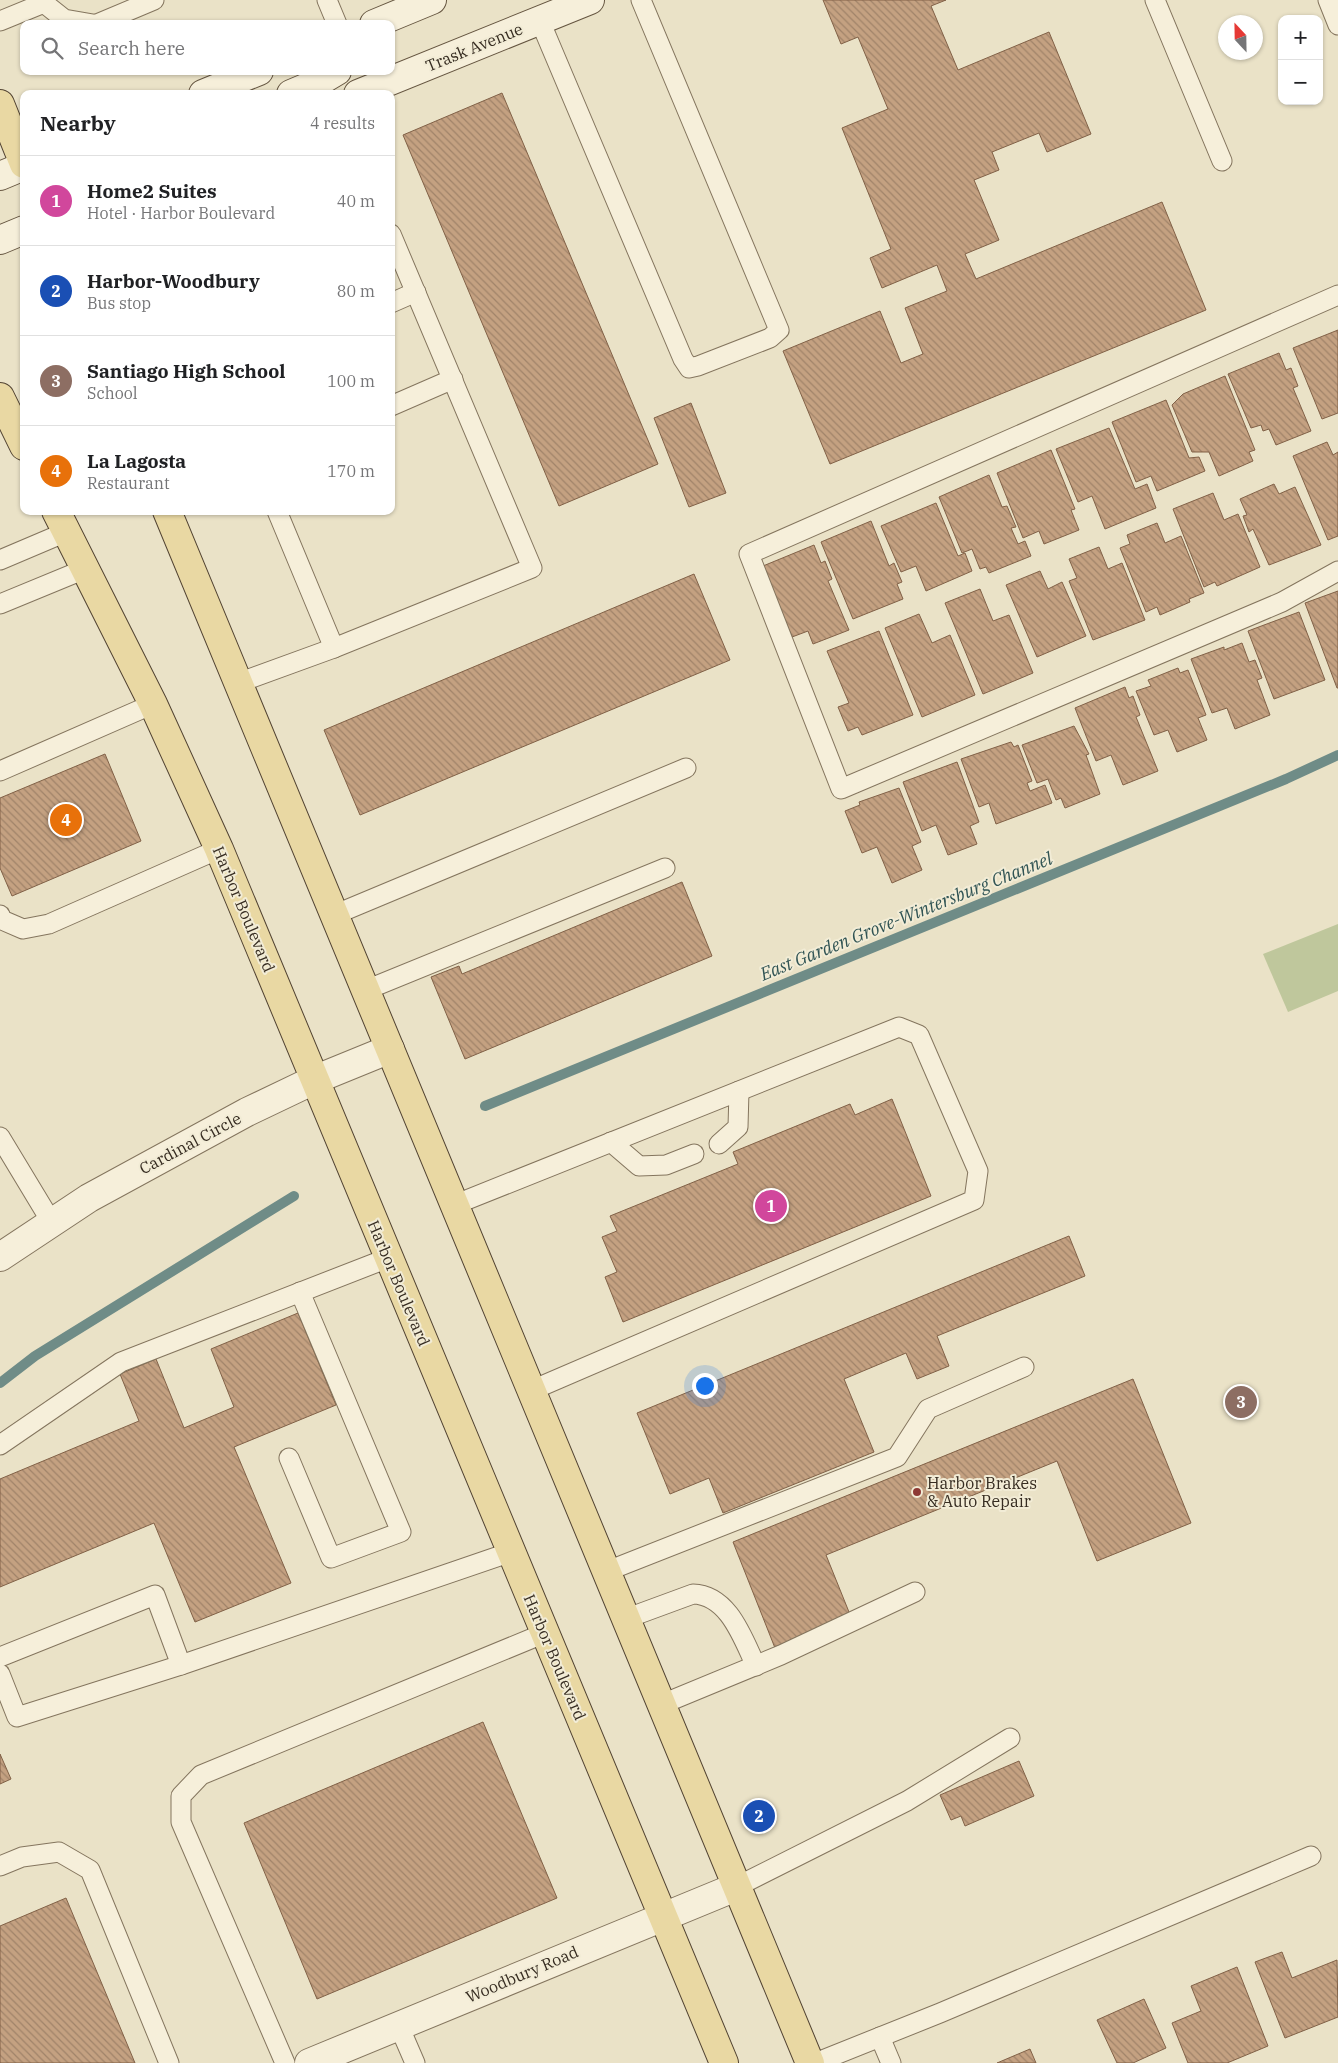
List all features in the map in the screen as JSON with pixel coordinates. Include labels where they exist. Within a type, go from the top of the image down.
[{"type":"main road","points":[[0,104],[20,155]]},
{"type":"main road","points":[[0,397],[20,438]]},
{"type":"main road","points":[[169,515],[810,2063]]},
{"type":"main road","name":"Harbor Boulevard","points":[[61,522],[153,704],[219,849],[724,2063]]},
{"type":"street","points":[[380,20],[403,6],[432,0]]},
{"type":"street","name":"Trask Avenue","points":[[368,90],[590,0]]},
{"type":"street","points":[[214,90],[249,75]]},
{"type":"street","points":[[300,90],[330,75]]},
{"type":"street","points":[[0,176],[20,167]]},
{"type":"street","points":[[0,240],[20,232]]},
{"type":"street","name":"Cardinal Circle","points":[[0,1258],[97,1194],[247,1112],[314,1080],[390,1049]]},
{"type":"street","name":"Woodbury Road","points":[[309,2063],[736,1887]]},
{"type":"lane","points":[[106,20],[154,0]]},
{"type":"lane","points":[[327,0],[335,20]]},
{"type":"lane","points":[[540,21],[683,359],[689,368],[770,338],[778,330],[641,0]]},
{"type":"lane","points":[[1156,0],[1222,161]]},
{"type":"lane","points":[[1328,0],[1338,24]]},
{"type":"lane","points":[[0,21],[44,3],[64,19],[70,20]]},
{"type":"lane","points":[[238,683],[334,648],[532,568],[395,243]]},
{"type":"lane","points":[[395,301],[416,292]]},
{"type":"lane","points":[[1338,295],[749,554],[841,789],[1282,602],[1338,571]]},
{"type":"lane","points":[[395,404],[453,379]]},
{"type":"lane","points":[[279,515],[334,648]]},
{"type":"lane","points":[[0,560],[61,522]]},
{"type":"lane","points":[[0,604],[85,569]]},
{"type":"lane","points":[[0,771],[153,704]]},
{"type":"lane","points":[[334,916],[686,768]]},
{"type":"lane","points":[[0,915],[2,920],[23,929],[49,924],[219,849]]},
{"type":"lane","points":[[366,990],[665,868]]},
{"type":"lane","points":[[454,1205],[899,1027],[919,1035],[978,1171],[974,1200],[530,1391]]},
{"type":"lane","points":[[719,1144],[738,1127],[739,1091]]},
{"type":"lane","points":[[0,1137],[52,1223]]},
{"type":"lane","points":[[611,1142],[639,1166],[666,1165],[694,1154]]},
{"type":"lane","points":[[0,1445],[121,1362],[388,1258]]},
{"type":"lane","points":[[289,1458],[331,1558],[401,1532],[300,1292]]},
{"type":"lane","points":[[605,1572],[897,1457],[928,1409],[1024,1367]]},
{"type":"lane","points":[[0,1674],[18,1717],[181,1665],[511,1552]]},
{"type":"lane","points":[[660,1704],[756,1666],[915,1592]]},
{"type":"lane","points":[[0,1657],[155,1594],[181,1665]]},
{"type":"lane","points":[[625,1620],[693,1594],[700,1594],[724,1608],[736,1625],[756,1666]]},
{"type":"lane","points":[[285,2063],[181,1822],[181,1796],[200,1775],[545,1633]]},
{"type":"lane","points":[[736,1887],[907,1801],[1010,1738]]},
{"type":"lane","points":[[0,1866],[22,1857],[59,1852],[90,1870],[169,2063]]},
{"type":"lane","points":[[815,2063],[1311,1856]]},
{"type":"lane","points":[[399,2026],[415,2063]]},
{"type":"lane","points":[[880,2036],[891,2063]]},
{"type":"green space","points":[[1338,924],[1338,991],[1288,1012],[1263,954]]},
{"type":"building","points":[[823,0],[946,0],[931,6],[958,70],[1049,32],[1091,134],[1047,152],[1039,133],[992,152],[999,170],[974,180],[999,240],[965,254],[976,279],[1162,202],[1206,310],[830,464],[783,351],[880,311],[901,363],[923,354],[905,308],[947,291],[937,265],[882,288],[870,258],[891,249],[842,128],[888,109],[858,37],[841,44]]},
{"type":"building","points":[[502,93],[658,464],[559,506],[403,135]]},
{"type":"building","points":[[1338,330],[1338,413],[1322,419],[1293,348]]},
{"type":"building","points":[[1279,353],[1286,370],[1291,368],[1298,386],[1293,388],[1311,431],[1276,445],[1269,429],[1263,431],[1261,425],[1251,428],[1228,374]]},
{"type":"building","points":[[1225,376],[1255,450],[1249,452],[1253,461],[1219,476],[1209,452],[1192,452],[1172,405],[1183,394]]},
{"type":"building","points":[[1166,400],[1189,458],[1199,457],[1205,471],[1157,491],[1151,476],[1136,482],[1112,422]]},
{"type":"building","points":[[691,403],[726,493],[689,507],[654,418]]},
{"type":"building","points":[[1109,428],[1135,489],[1147,484],[1156,508],[1105,529],[1092,496],[1078,502],[1056,449]]},
{"type":"building","points":[[1327,442],[1333,455],[1338,452],[1338,536],[1328,540],[1293,456]]},
{"type":"building","points":[[1051,450],[1075,509],[1071,510],[1079,530],[1044,544],[1039,531],[1023,538],[997,473]]},
{"type":"building","points":[[989,475],[1002,507],[1007,506],[1016,527],[1011,528],[1018,544],[1025,541],[1031,556],[989,573],[986,567],[980,569],[972,549],[962,553],[939,497]]},
{"type":"building","points":[[1274,484],[1279,494],[1295,487],[1321,545],[1269,565],[1253,529],[1249,532],[1243,516],[1247,515],[1240,499]]},
{"type":"building","points":[[1213,493],[1224,520],[1238,514],[1260,567],[1217,586],[1215,582],[1204,587],[1173,509]]},
{"type":"building","points":[[936,503],[958,556],[965,553],[972,571],[926,591],[916,566],[901,572],[881,526]]},
{"type":"building","points":[[871,521],[889,566],[894,563],[902,582],[897,584],[903,599],[853,619],[821,542]]},
{"type":"building","points":[[1157,523],[1165,543],[1181,536],[1204,593],[1189,599],[1190,602],[1160,615],[1157,607],[1146,612],[1120,548],[1130,544],[1127,535]]},
{"type":"building","points":[[814,545],[821,563],[825,561],[832,579],[828,581],[849,630],[813,644],[808,631],[792,637],[763,566]]},
{"type":"building","points":[[1099,547],[1108,569],[1122,563],[1145,620],[1093,640],[1069,581],[1077,578],[1069,559]]},
{"type":"building","points":[[1040,571],[1048,589],[1062,582],[1086,636],[1037,657],[1006,585]]},
{"type":"building","points":[[694,574],[730,660],[360,815],[324,730]]},
{"type":"building","points":[[980,589],[993,621],[1009,615],[1033,673],[983,694],[945,603]]},
{"type":"building","points":[[1338,591],[1338,688],[1337,688],[1305,603]]},
{"type":"building","points":[[1299,612],[1325,680],[1274,699],[1248,631]]},
{"type":"building","points":[[919,614],[932,643],[950,635],[975,695],[922,717],[885,628]]},
{"type":"building","points":[[879,631],[913,715],[862,735],[858,727],[848,731],[838,707],[849,703],[827,651]]},
{"type":"building","points":[[1242,643],[1249,662],[1255,660],[1262,678],[1257,680],[1270,715],[1235,729],[1227,708],[1212,713],[1191,659],[1224,647],[1224,650]]},
{"type":"building","points":[[1178,668],[1180,673],[1188,670],[1206,715],[1198,718],[1207,740],[1177,752],[1168,730],[1154,735],[1136,691],[1151,686],[1148,680]]},
{"type":"building","points":[[1125,687],[1129,698],[1133,696],[1140,715],[1136,717],[1158,771],[1123,785],[1111,755],[1096,761],[1075,708]]},
{"type":"building","points":[[1074,726],[1089,754],[1086,755],[1100,794],[1065,808],[1061,798],[1056,800],[1048,779],[1037,783],[1022,745]]},
{"type":"building","points":[[1011,742],[1014,747],[1018,745],[1032,781],[1027,783],[1030,791],[1045,785],[1052,803],[996,824],[989,803],[979,807],[961,759]]},
{"type":"building","points":[[105,754],[141,841],[12,896],[0,868],[0,798]]},
{"type":"building","points":[[957,762],[979,822],[970,826],[977,844],[948,855],[936,825],[922,831],[903,782]]},
{"type":"building","points":[[899,788],[921,842],[912,846],[922,870],[892,883],[877,847],[862,853],[845,811],[860,805],[859,802]]},
{"type":"building","points":[[682,882],[712,956],[465,1059],[431,977],[459,966],[462,974]]},
{"type":"building","points":[[892,1099],[931,1196],[623,1322],[605,1277],[617,1272],[602,1237],[617,1231],[610,1216],[738,1164],[733,1152],[850,1104],[855,1115]]},
{"type":"building","points":[[1069,1236],[1085,1276],[937,1336],[949,1366],[917,1379],[906,1353],[844,1379],[874,1452],[723,1513],[709,1478],[670,1494],[637,1413]]},
{"type":"building","points":[[298,1313],[336,1405],[234,1447],[291,1583],[195,1622],[154,1523],[0,1587],[0,1479],[139,1421],[120,1374],[156,1359],[184,1428],[234,1407],[211,1349]]},
{"type":"building","name":"Harbor Brakes & Auto Repair","points":[[1133,1379],[1191,1523],[1097,1561],[1057,1461],[826,1555],[851,1617],[775,1648],[733,1542]]},
{"type":"building","points":[[483,1722],[557,1898],[317,1999],[244,1823]]},
{"type":"building","points":[[0,1754],[11,1779],[0,1784]]},
{"type":"building","points":[[1019,1761],[1034,1796],[965,1826],[961,1816],[951,1820],[940,1795]]},
{"type":"building","points":[[66,1898],[135,2063],[0,2063],[0,1926]]},
{"type":"building","points":[[1282,1952],[1292,1978],[1337,1960],[1338,2017],[1285,2038],[1255,1962]]},
{"type":"building","points":[[1237,1967],[1268,2046],[1227,2063],[1188,2063],[1172,2023],[1201,2011],[1191,1986]]},
{"type":"building","points":[[1144,1999],[1166,2048],[1133,2063],[1117,2063],[1097,2020]]},
{"type":"building","points":[[1030,2049],[1036,2063],[997,2063]]},
{"type":"waterway","name":"East Garden Grove-Wintersburg Channel","points":[[485,1106],[1286,779],[1338,755]]},
{"type":"waterway","name":"East Garden Grove-Wintersburg Channel","points":[[0,1383],[35,1356],[294,1196]]},
{"type":"place","name":"La Lagosta","points":[[66,820]]},
{"type":"place","name":"Home2 Suites","points":[[771,1206]]},
{"type":"place","name":"Santiago High School","points":[[1241,1402]]},
{"type":"place","name":"Harbor Brakes & Auto Repair","points":[[917,1492]]},
{"type":"place","name":"Harbor-Woodbury","points":[[759,1816]]}]
